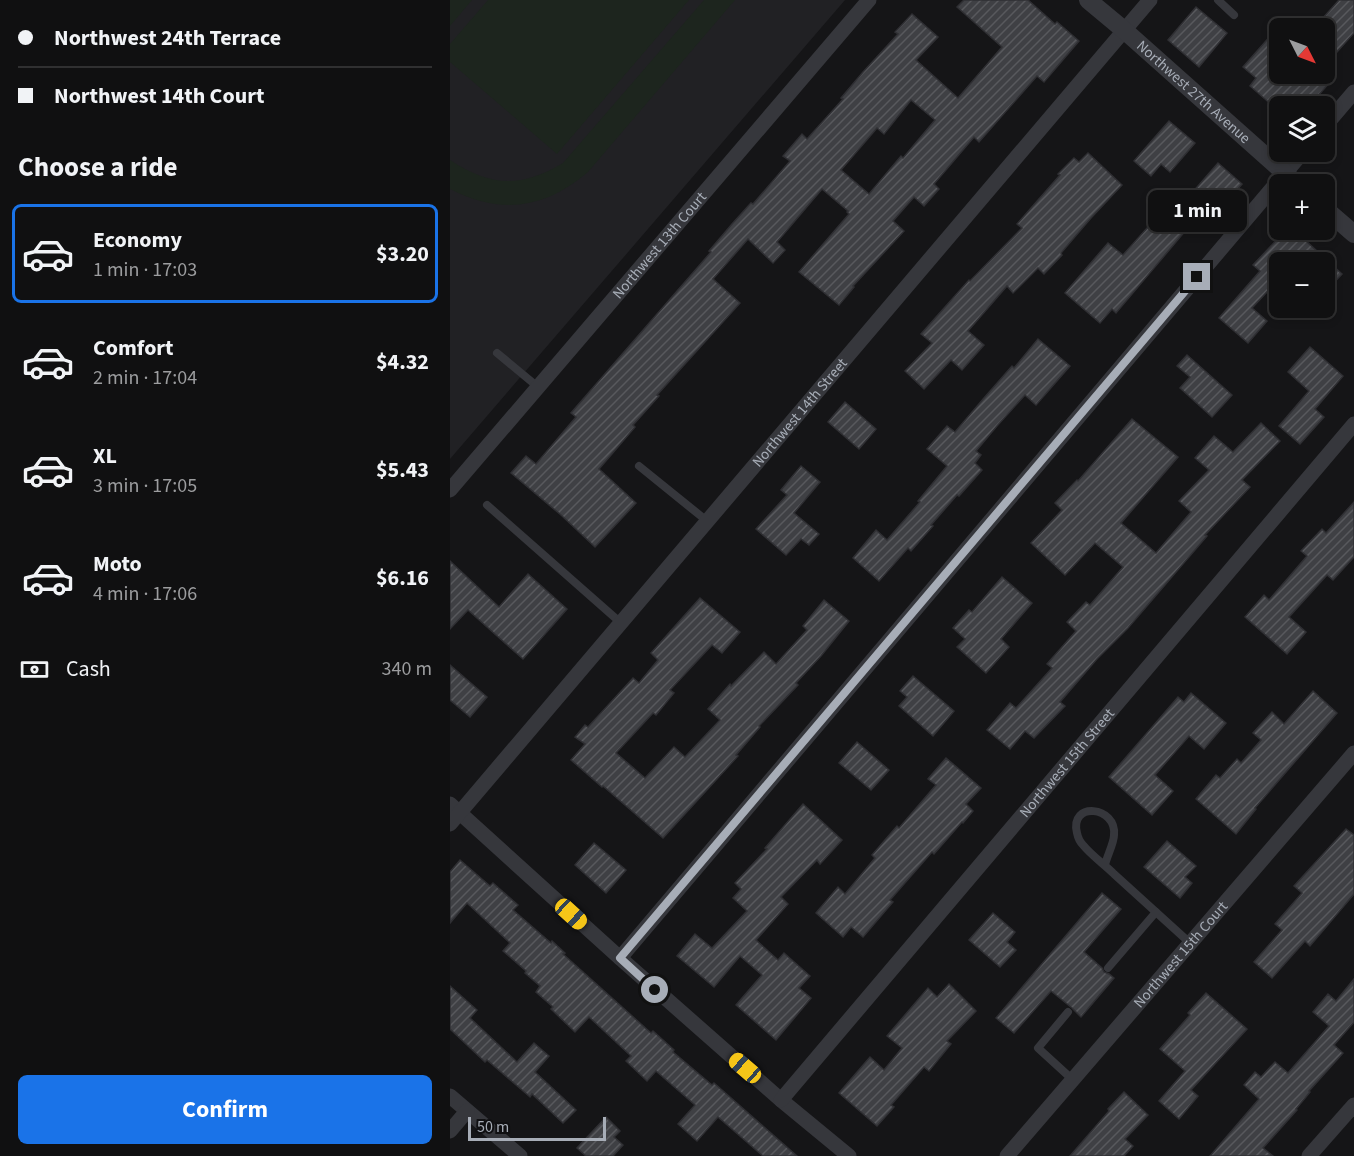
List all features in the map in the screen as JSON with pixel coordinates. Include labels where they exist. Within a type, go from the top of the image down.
[{"type":"street","name":"Northwest 13th Court","points":[[450,490],[869,0]]},
{"type":"street","name":"Northwest 27th Avenue","points":[[1088,0],[1285,174]]},
{"type":"street","name":"Northwest 14th Street","points":[[453,813],[621,623],[1150,0]]},
{"type":"street","points":[[1335,114],[1354,92]]},
{"type":"street","points":[[620,958],[1269,205]]},
{"type":"street","points":[[1335,218],[1354,234]]},
{"type":"street","name":"Northwest 15th Street","points":[[781,1100],[1354,424]]},
{"type":"street","name":"Northwest 15th Court","points":[[1007,1156],[1354,753]]},
{"type":"street","points":[[453,813],[781,1100],[849,1156]]},
{"type":"street","points":[[450,1096],[520,1156]]},
{"type":"street","points":[[1310,1156],[1354,1105]]},
{"type":"street","points":[[450,1131],[467,1111]]},
{"type":"lane","points":[[1218,0],[1234,15]]},
{"type":"lane","points":[[497,352],[538,387]]},
{"type":"lane","points":[[639,466],[707,521]]},
{"type":"lane","points":[[487,505],[621,623]]},
{"type":"lane","points":[[1105,866],[1114,834],[1113,825],[1098,811],[1088,810],[1080,815],[1076,827],[1077,837],[1083,845],[1105,866],[1190,943]]},
{"type":"lane","points":[[1108,968],[1156,912]]},
{"type":"lane","points":[[1068,1012],[1038,1048],[1073,1080]]},
{"type":"shaded area","points":[[450,0],[845,0],[450,459]]},
{"type":"shaded area","points":[[450,0],[472,0],[450,26]]},
{"type":"shaded area","points":[[488,0],[689,0],[557,154],[450,62],[450,44]]},
{"type":"shaded area","points":[[704,0],[735,0],[588,172],[572,184],[539,200],[505,205],[487,203],[450,189],[450,160],[479,175],[506,181],[533,177],[563,163]]},
{"type":"building","points":[[964,0],[1028,0],[1079,41],[1044,82],[1037,76],[979,142],[974,137],[934,184],[939,189],[924,206],[914,197],[893,221],[904,231],[853,286],[839,305],[799,272],[849,214],[822,189],[777,242],[785,250],[773,263],[748,239],[713,279],[740,303],[657,395],[659,396],[633,425],[635,427],[599,469],[636,503],[595,547],[511,473],[526,456],[536,464],[576,417],[571,413],[711,252],[709,251],[732,224],[751,203],[753,204],[790,161],[783,156],[802,134],[807,139],[898,34],[895,32],[912,14],[938,37],[916,60],[958,98],[1002,47],[957,7]],"holes":[[[911,100],[935,120],[869,194],[841,170],[877,128],[884,134]]]},
{"type":"building","points":[[1339,0],[1354,0],[1354,33],[1337,52],[1335,50],[1335,18],[1323,18]]},
{"type":"building","points":[[1196,7],[1227,33],[1199,67],[1168,40]]},
{"type":"building","points":[[1269,37],[1269,84],[1328,84],[1318,96],[1269,96],[1269,103],[1250,86],[1256,78],[1243,67]]},
{"type":"building","points":[[1169,121],[1195,143],[1170,172],[1161,164],[1151,176],[1134,161]]},
{"type":"building","points":[[1088,153],[1122,185],[1044,274],[1038,268],[1013,293],[1007,286],[968,331],[984,345],[962,370],[951,360],[924,389],[905,371],[932,343],[921,334],[969,280],[1022,228],[1017,224],[1060,175],[1058,174],[1074,158],[1079,162]]},
{"type":"building","points":[[1218,163],[1242,184],[1217,213],[1212,208],[1201,221],[1197,217],[1116,313],[1112,309],[1100,323],[1065,293],[1108,243],[1123,255],[1156,218],[1164,225]]},
{"type":"building","points":[[1277,240],[1305,240],[1318,252],[1269,252],[1269,290],[1252,308],[1267,321],[1248,343],[1219,318],[1260,271],[1253,265]]},
{"type":"building","points":[[1335,268],[1342,274],[1335,281]]},
{"type":"building","points":[[1038,339],[1070,366],[1036,405],[1025,395],[997,426],[976,451],[981,455],[975,463],[982,470],[959,496],[957,495],[911,551],[908,548],[879,581],[853,558],[876,530],[887,540],[920,502],[918,501],[947,466],[927,449],[947,426],[955,432]]},
{"type":"building","points":[[1310,347],[1343,376],[1315,409],[1324,417],[1300,444],[1279,426],[1309,391],[1288,372]]},
{"type":"building","points":[[1187,355],[1232,395],[1212,417],[1180,388],[1190,377],[1177,366]]},
{"type":"building","points":[[845,402],[876,429],[859,449],[828,422]]},
{"type":"building","points":[[1132,419],[1178,457],[1121,523],[1156,553],[1191,512],[1179,501],[1209,470],[1195,458],[1214,436],[1233,452],[1261,423],[1280,441],[1242,480],[1250,487],[1205,535],[1207,536],[1128,628],[1097,659],[1060,702],[1065,706],[1034,738],[1025,731],[1010,749],[987,730],[1010,703],[1016,708],[1052,668],[1047,664],[1076,631],[1067,622],[1086,602],[1090,605],[1123,567],[1095,543],[1065,575],[1031,543],[1062,510],[1055,503],[1078,481]]},
{"type":"building","points":[[801,466],[820,482],[794,513],[819,534],[809,545],[801,539],[786,555],[756,529],[787,495],[781,490]]},
{"type":"building","points":[[1354,502],[1354,557],[1333,580],[1327,575],[1289,617],[1306,632],[1287,654],[1245,617],[1264,595],[1269,600],[1307,556],[1301,551],[1322,529],[1326,533]]},
{"type":"building","points":[[450,561],[499,607],[528,574],[567,609],[523,659],[468,610],[450,629]]},
{"type":"building","points":[[1002,577],[1032,603],[1001,639],[1009,647],[986,673],[957,647],[965,639],[953,628],[969,610],[972,612]]},
{"type":"building","points":[[700,598],[740,632],[722,653],[712,645],[670,690],[674,693],[656,715],[653,713],[616,753],[645,778],[674,747],[685,757],[720,720],[708,709],[730,684],[731,686],[764,652],[776,664],[807,630],[803,626],[824,600],[849,621],[796,683],[798,685],[759,726],[736,755],[738,756],[663,838],[571,760],[585,744],[575,737],[585,725],[588,727],[633,678],[639,683],[658,660],[651,653]]},
{"type":"building","points":[[450,665],[487,697],[470,717],[450,700]]},
{"type":"building","points":[[913,676],[954,711],[933,736],[899,706],[907,697],[900,691]]},
{"type":"building","points":[[1313,691],[1337,713],[1255,808],[1236,834],[1196,799],[1216,775],[1220,778],[1237,759],[1241,763],[1261,740],[1253,733],[1272,712],[1284,724]]},
{"type":"building","points":[[1191,693],[1226,723],[1204,749],[1189,736],[1155,775],[1173,791],[1152,815],[1109,777],[1178,697],[1184,702]]},
{"type":"building","points":[[857,742],[889,770],[871,790],[839,763]]},
{"type":"building","points":[[946,758],[981,788],[966,804],[973,811],[934,854],[932,852],[890,900],[893,902],[863,937],[851,927],[843,937],[816,913],[838,887],[845,894],[875,858],[872,855],[936,785],[928,779]]},
{"type":"building","points":[[803,804],[842,840],[820,864],[817,860],[781,897],[788,904],[756,940],[778,960],[784,953],[810,976],[799,988],[811,998],[776,1040],[736,1005],[762,975],[740,956],[714,987],[677,956],[695,934],[712,948],[747,911],[733,898],[741,889],[735,883],[767,849],[765,848]]},
{"type":"building","points":[[1346,829],[1354,835],[1354,894],[1310,946],[1305,941],[1272,978],[1254,962],[1282,930],[1275,924],[1302,893],[1294,886]]},
{"type":"building","points":[[1167,841],[1196,866],[1185,877],[1192,883],[1180,898],[1144,867]]},
{"type":"building","points":[[594,843],[626,870],[606,893],[575,865]]},
{"type":"building","points":[[460,860],[490,886],[493,883],[518,905],[513,910],[551,943],[552,941],[565,953],[563,954],[651,1033],[653,1031],[674,1050],[673,1052],[712,1085],[714,1083],[797,1156],[763,1156],[718,1117],[697,1141],[678,1124],[695,1105],[656,1071],[647,1081],[626,1061],[631,1056],[589,1017],[575,1032],[536,992],[540,986],[503,951],[510,943],[467,903],[450,923],[450,872]]},
{"type":"building","points":[[1102,893],[1121,909],[1084,952],[1104,972],[1114,978],[1081,1017],[1051,991],[1014,1033],[996,1018]]},
{"type":"building","points":[[993,913],[1015,932],[1007,942],[1016,950],[1000,967],[969,940]]},
{"type":"building","points":[[1354,979],[1354,1022],[1334,1045],[1343,1053],[1263,1148],[1273,1156],[1210,1156],[1259,1099],[1244,1085],[1255,1072],[1261,1077],[1275,1062],[1288,1073],[1329,1026],[1313,1012],[1328,994],[1336,1001]]},
{"type":"building","points":[[949,984],[976,1011],[947,1041],[951,1044],[929,1071],[924,1067],[891,1105],[894,1107],[877,1126],[839,1093],[870,1057],[884,1070],[902,1048],[887,1036],[928,988],[937,997]]},
{"type":"building","points":[[450,986],[477,1010],[470,1018],[517,1062],[534,1043],[549,1056],[535,1072],[576,1110],[563,1123],[532,1094],[530,1097],[487,1060],[485,1062],[450,1029]]},
{"type":"building","points":[[1206,993],[1247,1029],[1191,1090],[1198,1096],[1179,1119],[1159,1101],[1185,1071],[1160,1049]]},
{"type":"building","points":[[1124,1092],[1148,1115],[1125,1139],[1133,1146],[1124,1156],[1070,1156],[1109,1111],[1108,1109]]},
{"type":"building","points":[[606,1117],[620,1131],[614,1137],[623,1145],[613,1156],[586,1156],[577,1148]]},
{"type":"route","points":[[655,990],[620,958],[1197,277]]}]
